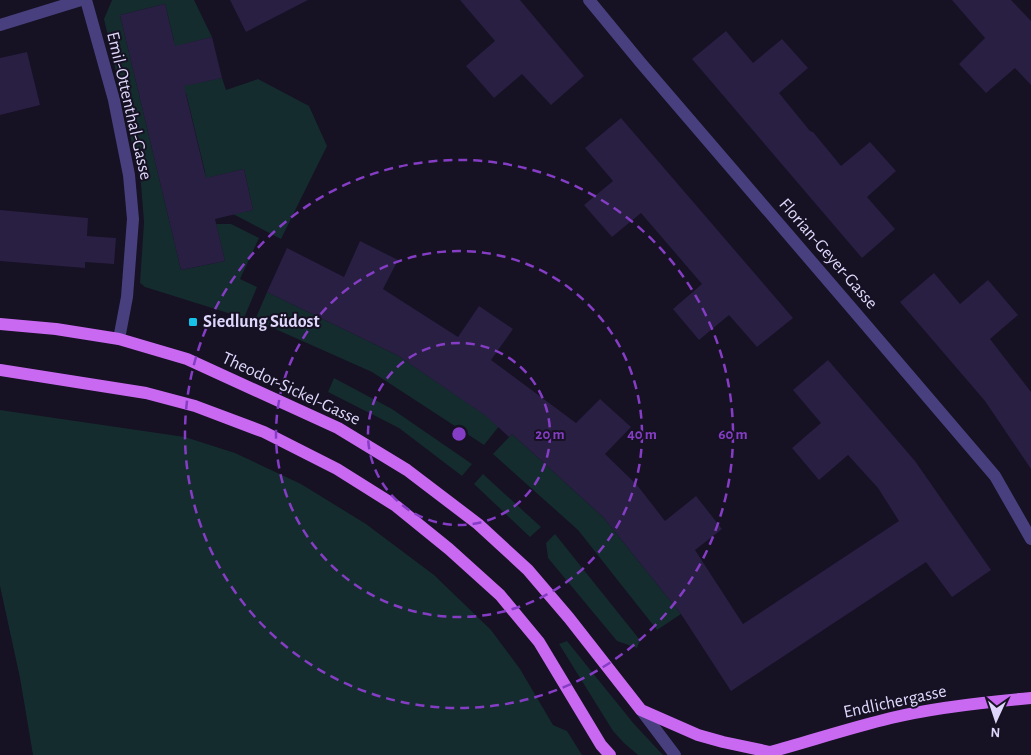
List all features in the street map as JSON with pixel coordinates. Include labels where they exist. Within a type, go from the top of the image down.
[{"type":"main road","name":"Theodor-Sickel-Gasse","points":[[0,324],[56,329],[119,339],[162,351],[187,359],[338,428],[407,470],[478,524],[528,570],[569,618],[641,710]]},
{"type":"main road","points":[[0,370],[146,393],[195,406],[264,432],[337,469],[396,506],[449,549],[500,595],[539,642],[601,745],[610,755]]},
{"type":"main road","name":"Endlichergasse","points":[[641,710],[698,736],[768,754],[908,714],[1031,698]]},
{"type":"street","points":[[0,25],[81,0]]},
{"type":"street","name":"Emil-Ottenthal-Gasse","points":[[86,0],[114,100],[130,175],[133,219],[128,298],[119,339]]},
{"type":"street","name":"Florian-Geyer-Gasse","points":[[589,0],[640,63],[995,476],[1031,539]]},
{"type":"street","points":[[641,710],[675,755]]},
{"type":"green space","points":[[112,0],[194,0],[212,37],[181,45],[171,52],[174,41],[165,4],[120,15],[181,270],[225,261],[216,224],[231,224],[259,238],[240,279],[257,287],[244,318],[145,287],[140,283],[144,222],[141,184],[104,19]]},
{"type":"green space","points":[[222,78],[226,90],[258,79],[309,106],[327,146],[281,239],[233,214],[253,210],[244,169],[211,177],[206,184],[205,172],[186,93],[180,93],[184,82],[190,84]]},
{"type":"green space","points":[[267,292],[397,355],[500,425],[484,445],[372,372],[255,320]]},
{"type":"green space","points":[[334,378],[392,409],[472,464],[462,476],[399,428],[328,392]]},
{"type":"green space","points":[[0,410],[185,437],[235,453],[301,484],[366,524],[434,575],[491,630],[520,669],[553,725],[567,731],[582,755],[33,755],[20,678],[0,586]]},
{"type":"green space","points":[[512,434],[603,517],[681,614],[657,630],[578,530],[493,454]]},
{"type":"green space","points":[[483,474],[541,527],[530,537],[474,484]]},
{"type":"green space","points":[[555,534],[640,640],[637,648],[617,641],[548,558],[546,543]]},
{"type":"green space","points":[[567,641],[634,724],[663,755],[638,755],[613,731],[559,644]]},
{"type":"building","points":[[230,0],[308,0],[246,32]]},
{"type":"building","points":[[460,0],[520,0],[584,76],[551,105],[522,74],[494,98],[466,66],[495,41]]},
{"type":"building","points":[[952,0],[1011,0],[1031,21],[1031,85],[1015,68],[986,93],[959,64],[985,38]]},
{"type":"building","points":[[165,4],[175,46],[212,37],[222,78],[184,86],[206,178],[244,169],[253,210],[215,219],[225,261],[181,270],[120,15]]},
{"type":"building","points":[[726,31],[753,63],[782,39],[808,68],[779,93],[841,166],[870,142],[896,171],[867,197],[895,229],[862,258],[692,59]]},
{"type":"building","points":[[27,52],[40,105],[0,115],[0,58]]},
{"type":"building","points":[[621,118],[793,318],[757,347],[729,315],[699,340],[673,309],[702,284],[641,213],[612,237],[584,205],[613,181],[585,148]]},
{"type":"building","points":[[0,210],[88,218],[87,236],[116,238],[114,264],[85,262],[85,268],[0,261]]},
{"type":"building","points":[[360,241],[398,260],[383,289],[458,337],[479,306],[513,329],[491,360],[576,423],[600,399],[631,427],[605,454],[637,485],[665,521],[696,496],[722,529],[695,550],[743,624],[899,521],[878,488],[848,455],[819,480],[792,448],[821,423],[793,390],[828,360],[915,461],[991,570],[952,597],[926,562],[731,691],[681,614],[603,517],[512,434],[509,437],[486,416],[397,355],[267,292],[287,248],[344,277]]},
{"type":"building","points":[[934,273],[960,304],[988,280],[1018,315],[990,339],[1031,392],[1031,469],[985,401],[900,302]]},
{"type":"place","name":"Siedlung Südost","points":[[193,322]]}]
